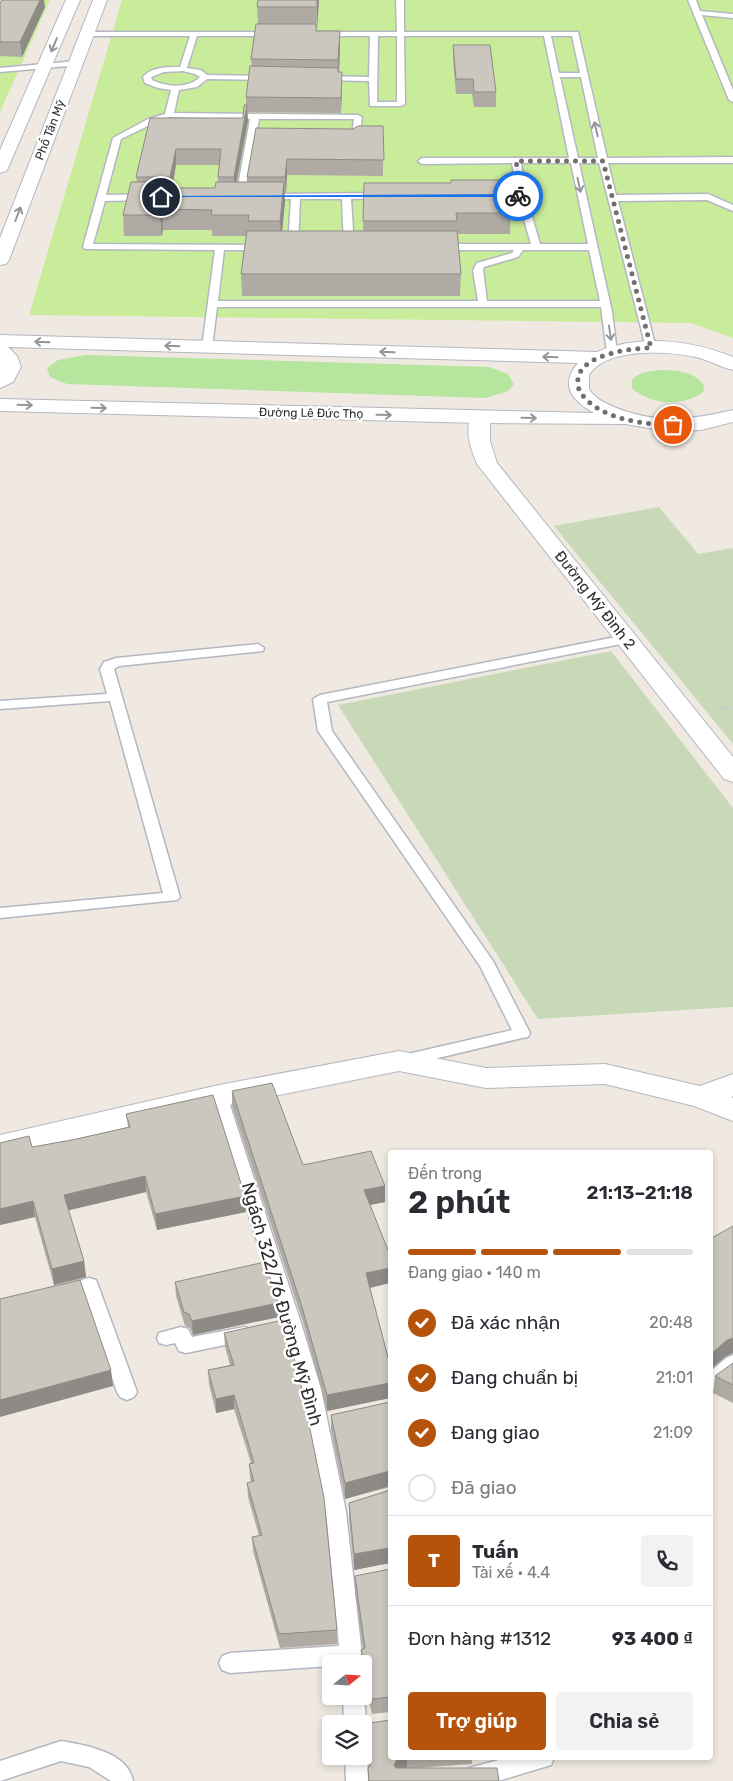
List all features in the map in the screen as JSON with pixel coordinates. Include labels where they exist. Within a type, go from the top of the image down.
[{"type":"street","name":"Phố Tân Mỹ","points":[[0,168],[73,0]]},
{"type":"street","name":"Phố Tân Mỹ","points":[[0,260],[100,0]]},
{"type":"street","points":[[0,341],[605,356],[651,348],[695,351],[719,357],[733,364]]},
{"type":"street","points":[[0,350],[8,356],[11,367],[6,378],[0,382]]},
{"type":"street","points":[[605,356],[586,366],[578,376],[578,386],[583,396],[594,406],[623,419],[660,425],[687,425],[712,422],[733,416]]},
{"type":"street","name":"Đường Lê Đức Thọ","points":[[0,404],[623,419]]},
{"type":"street","name":"Đường Mỹ Đình 2","points":[[480,417],[478,434],[480,448],[487,464],[733,774]]},
{"type":"street","points":[[0,1146],[219,1096],[399,1062],[486,1078],[605,1074],[702,1097],[733,1110]]},
{"type":"street","points":[[702,1097],[733,1084]]},
{"type":"lane","points":[[374,34],[373,104],[402,104],[400,0]]},
{"type":"lane","points":[[692,0],[733,100]]},
{"type":"lane","points":[[698,13],[733,16]]},
{"type":"lane","points":[[88,34],[284,34]]},
{"type":"lane","points":[[183,69],[194,34]]},
{"type":"lane","points":[[314,34],[575,34],[603,161],[651,348]]},
{"type":"lane","points":[[547,34],[605,304],[605,356]]},
{"type":"lane","points":[[0,77],[75,67]]},
{"type":"lane","points":[[204,77],[200,83],[176,87],[158,86],[152,83],[148,77],[150,74],[164,70],[183,69],[198,72],[204,77],[274,78]]},
{"type":"lane","points":[[0,70],[43,70]]},
{"type":"lane","points":[[314,78],[373,79]]},
{"type":"lane","points":[[556,78],[585,78]]},
{"type":"lane","points":[[169,115],[176,87]]},
{"type":"lane","points":[[296,197],[289,247],[88,247],[118,138],[151,121],[169,115],[358,117],[355,139],[340,140]]},
{"type":"lane","points":[[255,117],[256,139],[244,197],[395,196]]},
{"type":"lane","points":[[422,161],[733,160]]},
{"type":"lane","points":[[516,161],[522,196],[536,247]]},
{"type":"lane","points":[[346,196],[349,247]]},
{"type":"lane","points":[[483,196],[522,196]]},
{"type":"lane","points":[[102,198],[161,197]]},
{"type":"lane","points":[[614,198],[708,197],[733,208]]},
{"type":"lane","points":[[207,347],[220,247]]},
{"type":"lane","points":[[425,247],[593,247]]},
{"type":"lane","points":[[484,304],[478,270],[480,265],[515,255],[520,247]]},
{"type":"lane","points":[[213,304],[605,304]]},
{"type":"lane","points":[[399,1062],[522,1033],[487,964],[325,731],[320,699],[626,639]]},
{"type":"lane","points":[[0,913],[172,897],[107,668],[109,665],[258,648]]},
{"type":"lane","points":[[0,705],[115,697]]},
{"type":"lane","name":"Ngách 322/76 Đường Mỹ Đình","points":[[219,1096],[292,1323],[311,1389],[327,1421],[345,1509],[351,1581],[352,1655]]},
{"type":"lane","points":[[45,1296],[89,1285],[127,1392]]},
{"type":"lane","points":[[166,1338],[181,1334],[186,1346],[292,1323]]},
{"type":"lane","points":[[713,1381],[733,1363]]},
{"type":"lane","points":[[230,1663],[322,1660]]},
{"type":"lane","points":[[0,1772],[61,1751],[94,1757],[121,1775],[122,1781]]},
{"type":"lane","points":[[460,1777],[478,1776],[537,1760]]},
{"type":"lane","points":[[357,1765],[358,1781]]},
{"type":"green space","points":[[0,0],[50,0],[0,112]]},
{"type":"green space","points":[[122,0],[733,0],[733,338],[691,323],[29,315]]},
{"type":"green space","points":[[86,355],[489,367],[508,374],[514,384],[508,391],[486,398],[67,384],[50,377],[47,368],[58,360]]},
{"type":"green space","points":[[660,370],[691,374],[704,386],[703,392],[686,400],[667,402],[648,398],[632,388],[633,379],[636,376],[645,372]]},
{"type":"green space","points":[[659,507],[698,554],[733,548],[733,744],[554,526]]},
{"type":"green space","points":[[611,651],[733,808],[733,1007],[538,1019],[338,705]]},
{"type":"building","points":[[2,0],[40,0],[20,42],[0,42],[0,3]]},
{"type":"building","points":[[258,0],[317,0],[317,7],[257,7]]},
{"type":"building","points":[[256,24],[316,24],[316,31],[340,31],[338,60],[251,59]]},
{"type":"building","points":[[453,45],[490,45],[496,92],[474,92],[473,79],[456,79]]},
{"type":"building","points":[[250,66],[338,68],[338,72],[342,72],[341,98],[246,97]]},
{"type":"building","points":[[244,105],[247,105],[234,177],[218,177],[221,149],[176,149],[170,177],[136,177],[150,118],[243,118]]},
{"type":"building","points":[[358,126],[383,126],[384,160],[287,159],[285,177],[247,177],[256,128],[353,129]]},
{"type":"building","points":[[451,180],[506,180],[511,213],[456,213],[457,221],[363,221],[364,183],[451,183]]},
{"type":"building","points":[[131,182],[167,182],[166,188],[215,188],[216,182],[284,182],[280,221],[248,221],[249,215],[211,215],[212,210],[162,209],[160,215],[123,215]]},
{"type":"building","points":[[247,231],[457,231],[461,274],[241,274]]},
{"type":"building","points":[[272,1083],[303,1165],[371,1151],[385,1186],[364,1190],[388,1250],[388,1268],[366,1273],[388,1357],[388,1383],[327,1395],[302,1307],[232,1091]]},
{"type":"building","points":[[213,1095],[245,1196],[155,1214],[145,1176],[64,1195],[84,1261],[52,1269],[33,1201],[0,1209],[0,1143],[29,1136],[32,1147],[130,1127],[126,1114]]},
{"type":"building","points":[[733,1226],[733,1338],[727,1340],[713,1352],[713,1237]]},
{"type":"building","points":[[265,1262],[278,1303],[192,1321],[189,1314],[184,1312],[175,1282]]},
{"type":"building","points":[[80,1280],[111,1370],[0,1400],[0,1299]]},
{"type":"building","points":[[283,1320],[299,1375],[324,1498],[337,1630],[279,1634],[252,1537],[262,1535],[247,1483],[254,1481],[249,1464],[254,1463],[234,1395],[216,1399],[208,1370],[234,1365],[224,1333]]},
{"type":"building","points":[[733,1363],[733,1385],[715,1376]]},
{"type":"building","points":[[388,1402],[388,1472],[345,1483],[331,1415]]},
{"type":"building","points":[[388,1491],[388,1548],[354,1554],[349,1503]]},
{"type":"building","points":[[388,1569],[388,1697],[372,1699],[372,1655],[362,1655],[361,1650],[365,1648],[355,1576]]},
{"type":"building","points":[[388,1720],[388,1760],[397,1760],[394,1765],[396,1768],[497,1768],[499,1781],[369,1781],[368,1768],[372,1765],[372,1723]]},
{"type":"way so far","points":[[518,196],[522,196],[516,161],[603,161],[651,348],[639,348],[612,353],[598,358],[586,366],[578,376],[578,386],[583,396],[594,406],[623,419],[660,425],[673,425]]},
{"type":"route","points":[[161,197],[518,196]]}]
